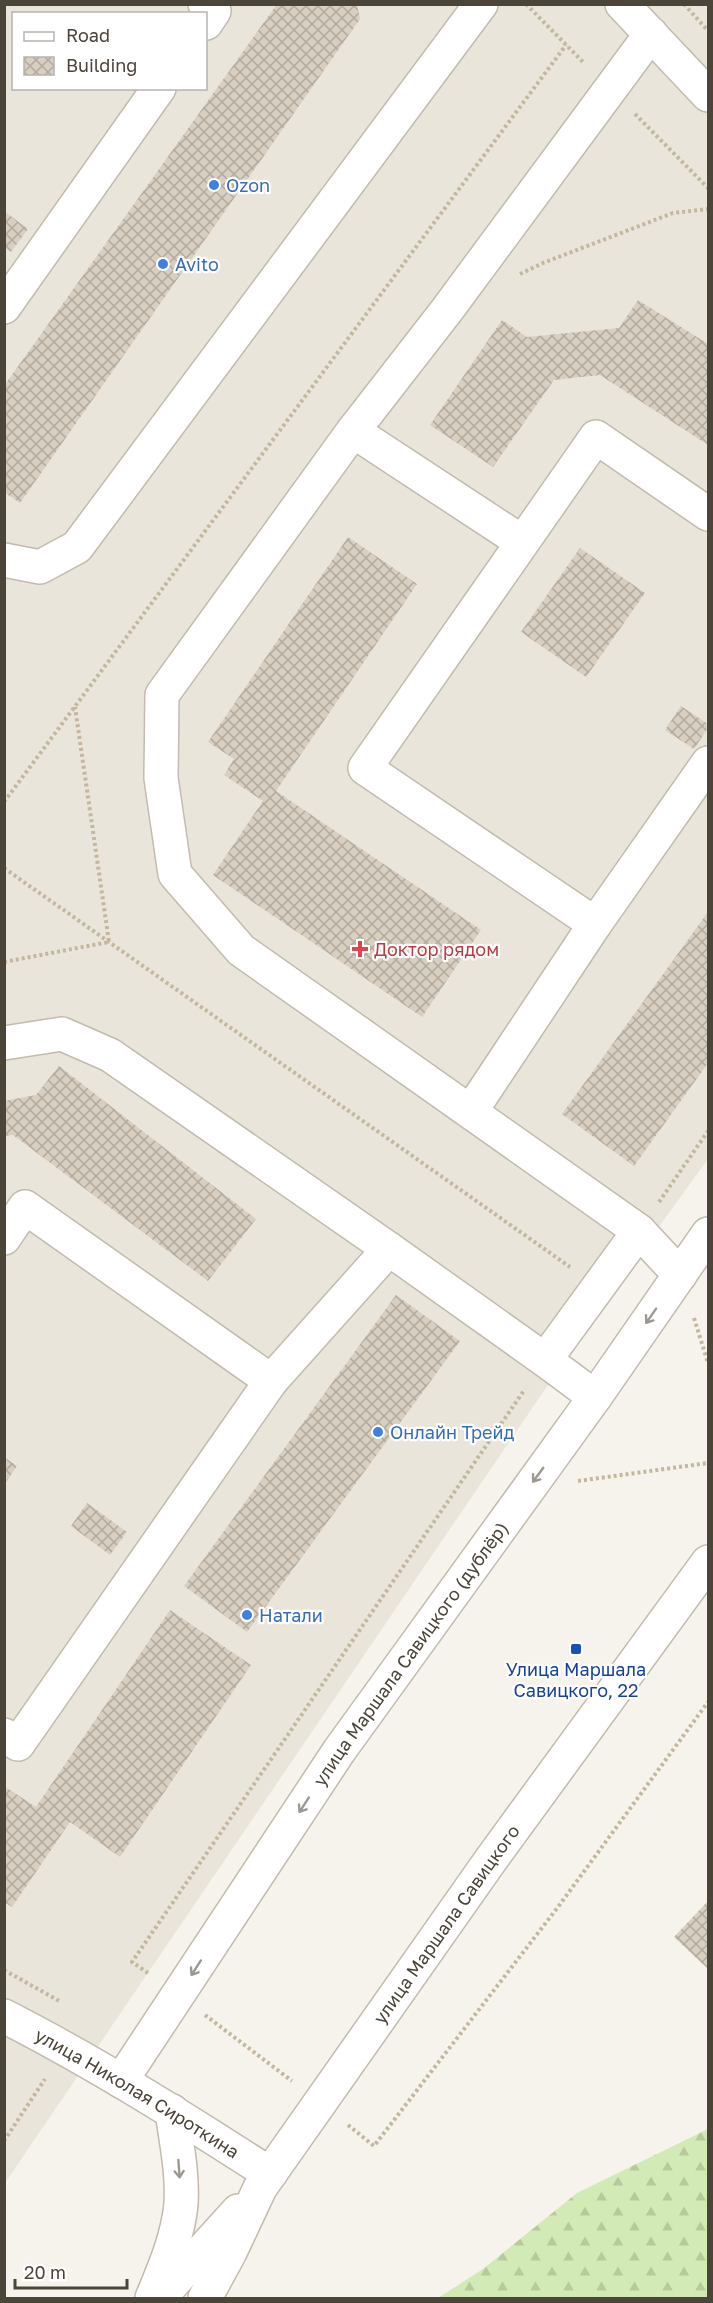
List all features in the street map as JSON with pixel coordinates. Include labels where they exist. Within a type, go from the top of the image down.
[{"type":"street","points":[[205,4],[214,11],[207,22]]},
{"type":"street","points":[[4,560],[40,567],[77,547],[481,4]]},
{"type":"street","points":[[622,4],[708,95]]},
{"type":"street","points":[[651,34],[447,310],[352,431],[162,694],[160,778],[175,874],[240,950],[639,1231],[680,1275]]},
{"type":"street","points":[[4,307],[158,90]]},
{"type":"street","points":[[352,431],[522,542]]},
{"type":"street","points":[[595,924],[365,768],[596,437],[708,514]]},
{"type":"street","points":[[471,1111],[595,924],[708,763]]},
{"type":"street","points":[[4,1043],[62,1034],[110,1055],[389,1249],[537,1372],[595,1396]]},
{"type":"street","points":[[4,1238],[26,1207],[271,1381]]},
{"type":"street","points":[[537,1372],[639,1231]]},
{"type":"street","name":"улица Маршала Савицкого (дублёр)","points":[[121,2081],[339,1751],[595,1396],[708,1234]]},
{"type":"street","points":[[4,1735],[18,1744],[271,1381],[389,1249]]},
{"type":"street","name":"улица Маршала Савицкого","points":[[205,2298],[265,2181],[490,1861],[708,1562]]},
{"type":"street","name":"улица Николая Сироткина","points":[[4,2016],[65,2047],[172,2111],[265,2181]]},
{"type":"street","points":[[152,2298],[168,2260],[181,2205],[180,2166],[172,2111]]},
{"type":"street","points":[[158,2298],[265,2181]]},
{"type":"path","points":[[684,4],[708,31]]},
{"type":"path","points":[[5,801],[566,45]]},
{"type":"path","points":[[511,279],[543,263],[673,213],[708,208]]},
{"type":"path","points":[[75,706],[109,942]]},
{"type":"path","points":[[4,868],[598,1287]]},
{"type":"path","points":[[4,962],[109,942]]},
{"type":"path","points":[[639,1231],[708,1131]]},
{"type":"path","points":[[537,1372],[132,1962],[321,2103],[374,2146],[558,1907],[708,1702]]},
{"type":"path","points":[[529,1488],[708,1463]]},
{"type":"path","points":[[4,2141],[65,2047]]},
{"type":"shaded area","points":[[5,5],[708,5],[708,1159],[603,1304],[5,2183]]},
{"type":"green space","points":[[708,2129],[708,2298],[438,2298],[483,2269],[577,2193]]},
{"type":"building","points":[[277,4],[357,4],[360,19],[20,503],[4,492],[4,386]]},
{"type":"building","points":[[4,211],[28,229],[11,252],[4,247]]},
{"type":"building","points":[[638,300],[708,344],[708,445],[600,375],[554,380],[493,467],[430,425],[502,320],[527,337],[619,328]]},
{"type":"building","points":[[348,537],[417,584],[276,791],[481,930],[422,1017],[213,875],[263,801],[224,775],[234,759],[208,742]]},
{"type":"building","points":[[580,548],[645,593],[586,677],[521,632]]},
{"type":"building","points":[[681,706],[708,724],[708,728],[694,749],[665,730]]},
{"type":"building","points":[[708,912],[708,1063],[634,1166],[562,1114]]},
{"type":"building","points":[[59,1066],[256,1219],[208,1281],[13,1135],[4,1136],[4,1101],[36,1095]]},
{"type":"building","points":[[396,1295],[460,1341],[247,1632],[184,1586]]},
{"type":"building","points":[[4,1457],[17,1466],[4,1485]]},
{"type":"building","points":[[87,1503],[127,1532],[110,1555],[71,1526]]},
{"type":"building","points":[[170,1610],[251,1665],[120,1857],[70,1822],[12,1907],[4,1902],[4,1786],[36,1807]]},
{"type":"building","points":[[708,1901],[708,1969],[674,1937]]},
{"type":"place","name":"Ozon","points":[[214,185]]},
{"type":"place","name":"Avito","points":[[163,264]]},
{"type":"place","name":"Доктор рядом","points":[[360,949]]},
{"type":"place","name":"Онлайн Трейд","points":[[378,1432]]},
{"type":"place","name":"Натали","points":[[247,1615]]},
{"type":"place","name":"Улица Маршала Савицкого, 22","points":[[576,1649]]}]
